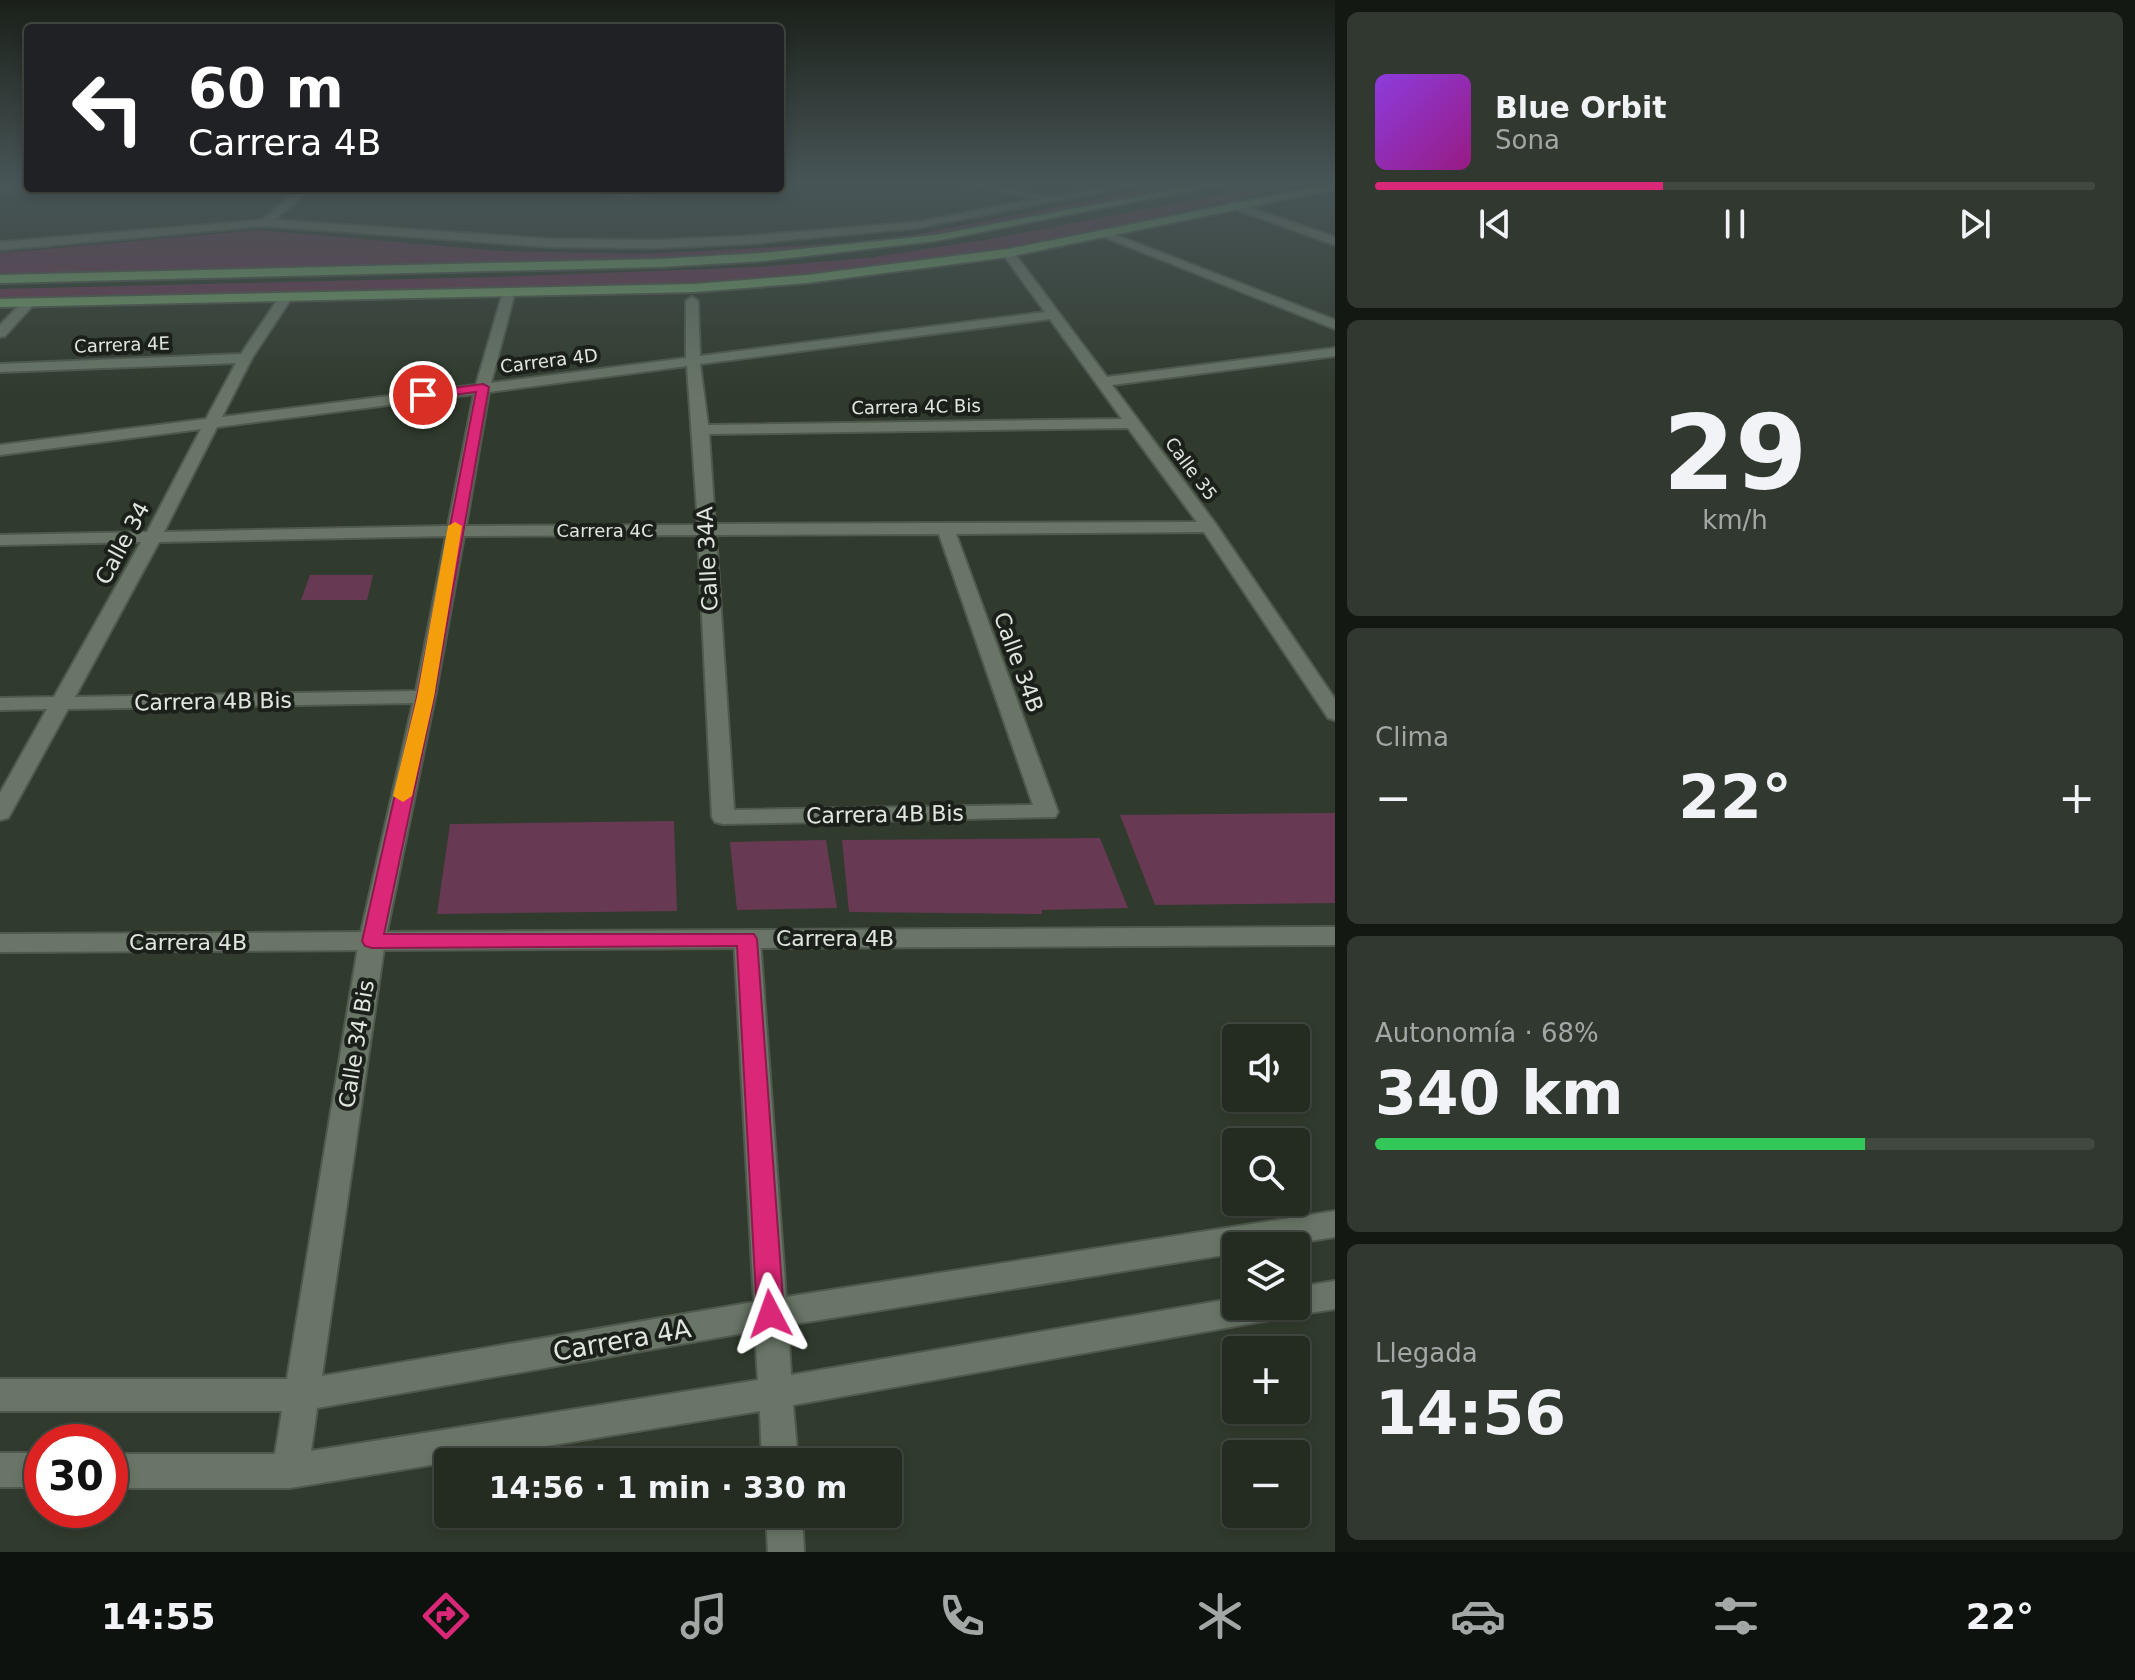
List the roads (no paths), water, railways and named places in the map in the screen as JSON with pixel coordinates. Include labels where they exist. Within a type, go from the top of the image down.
[{"type":"main road","points":[[0,279],[658,263],[786,254]]},
{"type":"main road","points":[[0,303],[694,288],[793,280],[997,254]]},
{"type":"street","name":"Calle 35","points":[[1009,254],[1209,527],[1335,714]]},
{"type":"street","points":[[1157,254],[1335,325]]},
{"type":"street","name":"Calle 34 Bis","points":[[290,1471],[372,941],[425,697],[483,387],[509,292]]},
{"type":"street","name":"Calle 34","points":[[0,813],[153,537],[245,358],[287,296]]},
{"type":"street","name":"Calle 34A","points":[[692,301],[693,361],[701,430],[723,817]]},
{"type":"street","points":[[0,333],[30,302]]},
{"type":"street","name":"Carrera 4D","points":[[0,450],[1054,315]]},
{"type":"street","points":[[1104,382],[1335,352]]},
{"type":"street","name":"Carrera 4E","points":[[0,368],[245,358]]},
{"type":"street","name":"Carrera 4C Bis","points":[[701,430],[1132,423]]},
{"type":"street","name":"Carrera 4C","points":[[0,540],[454,531],[1209,527]]},
{"type":"street","name":"Calle 34B","points":[[946,530],[1047,812]]},
{"type":"street","name":"Carrera 4B Bis","points":[[0,704],[425,697]]},
{"type":"street","name":"Carrera 4B Bis","points":[[723,817],[1047,812]]},
{"type":"street","name":"Carrera 4B","points":[[0,943],[1335,936]]},
{"type":"street","points":[[747,939],[779,1448]]},
{"type":"street","name":"Carrera 4A","points":[[0,1395],[300,1395],[770,1314],[1335,1224]]},
{"type":"street","points":[[1310,1299],[1335,1295]]},
{"type":"street","points":[[128,1471],[290,1471],[775,1393],[1222,1314]]},
{"type":"street","points":[[0,1470],[24,1470]]},
{"type":"street","points":[[785,1528],[786,1552]]}]
